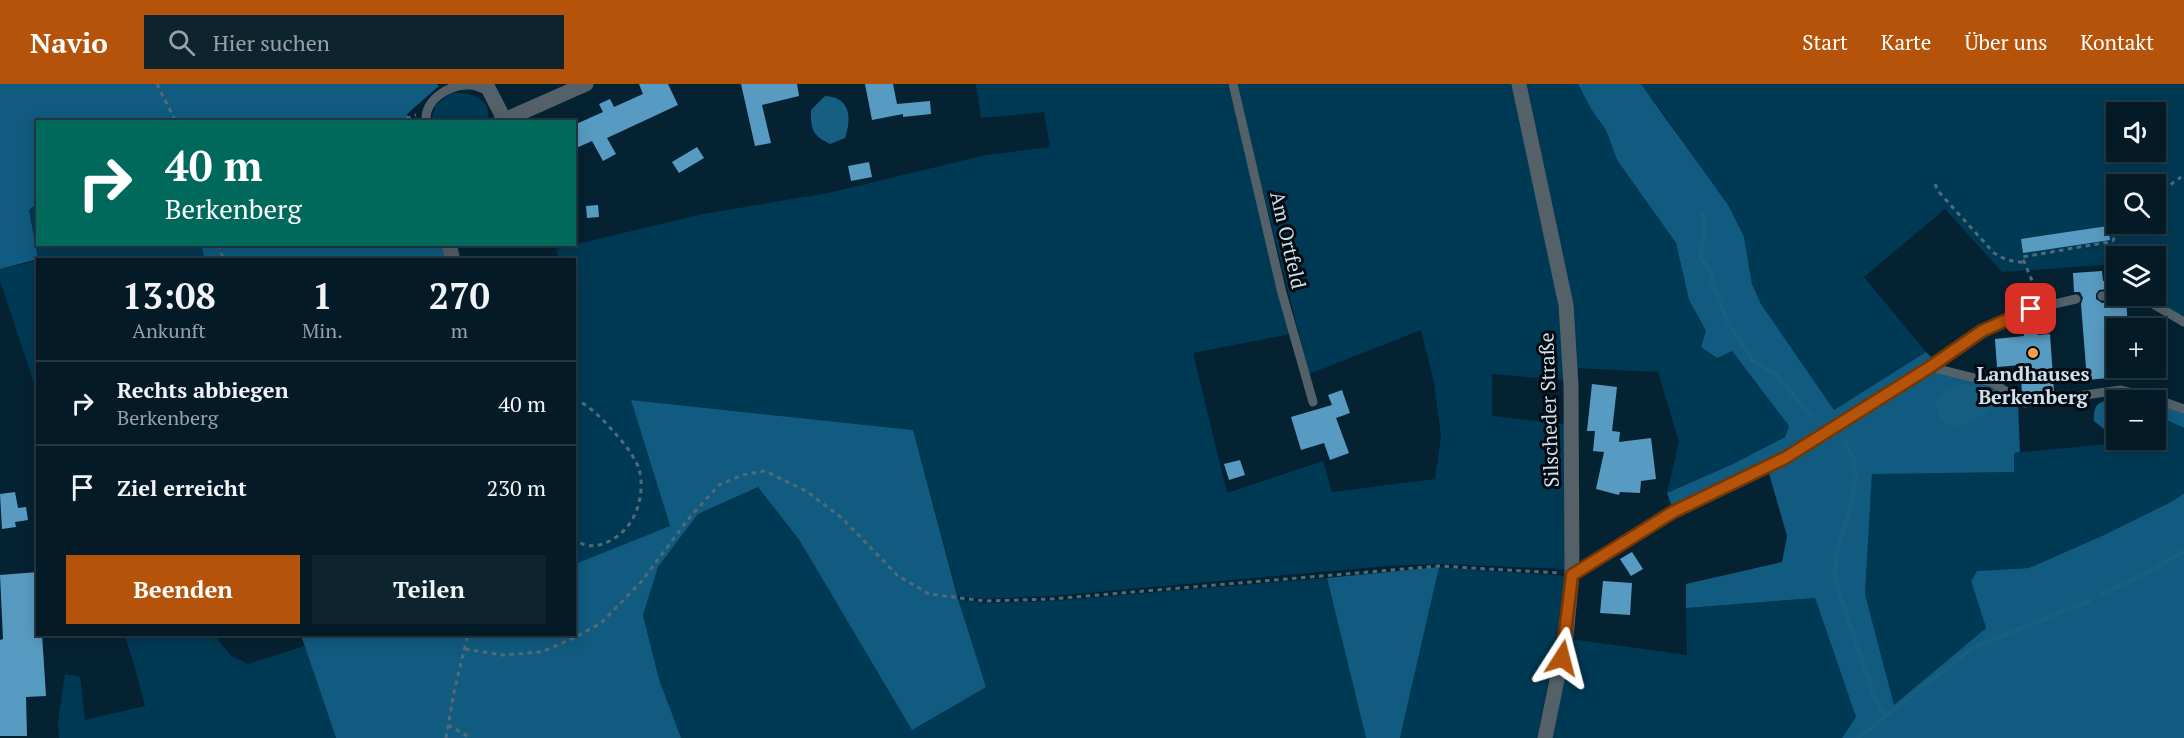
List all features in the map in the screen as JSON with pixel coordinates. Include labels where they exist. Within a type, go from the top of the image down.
[{"type":"street","points":[[488,88],[502,120],[586,84]]},
{"type":"street","name":"Silscheder Straße","points":[[1519,84],[1566,305],[1571,397],[1572,575],[1566,636],[1545,738]]},
{"type":"lane","name":"Am Ortfeld","points":[[1233,84],[1282,294],[1313,402]]},
{"type":"lane","points":[[426,119],[432,101],[448,88],[471,85],[488,88]]},
{"type":"lane","points":[[2102,296],[2106,296]]},
{"type":"lane","points":[[1572,575],[1673,512],[1785,458],[1930,367],[1982,331],[2031,309],[2076,298]]},
{"type":"lane","points":[[2157,306],[2184,322]]},
{"type":"lane","points":[[1930,367],[1990,382],[2025,403],[2121,390],[2184,409]]},
{"type":"path","points":[[157,84],[175,120]]},
{"type":"path","points":[[403,120],[414,115],[426,119]]},
{"type":"path","points":[[2166,188],[2181,177]]},
{"type":"path","points":[[1935,184],[1938,191],[1994,253],[2007,260],[2025,263]]},
{"type":"path","points":[[2043,306],[2022,257],[2113,241],[2115,234]]},
{"type":"path","points":[[576,400],[601,417],[626,445],[638,468],[641,488],[637,510],[626,529],[606,543],[591,547],[579,543],[576,539]]},
{"type":"path","points":[[465,649],[502,655],[541,652],[601,623],[641,582],[690,517],[719,485],[742,475],[765,471],[806,491],[842,518],[897,575],[929,594],[975,600],[1052,599],[1439,566],[1572,575]]},
{"type":"path","points":[[446,738],[468,636]]},
{"type":"path","points":[[448,725],[471,738]]},
{"type":"shaded area","points":[[0,84],[437,84],[439,86],[407,114],[410,120],[36,120],[36,205],[29,210],[38,258],[0,269]]},
{"type":"shaded area","points":[[976,84],[1228,84],[1290,334],[1193,353],[1227,493],[1323,461],[1332,492],[1435,479],[1441,436],[1434,383],[1421,330],[1309,374],[1236,84],[1514,84],[1558,300],[1564,380],[1492,374],[1492,416],[1564,424],[1565,569],[1439,564],[1387,566],[1053,596],[984,599],[958,596],[913,430],[631,400],[670,526],[576,564],[576,258],[559,258],[556,249],[703,214],[828,193],[986,155],[1050,147],[1044,112],[981,118]]},
{"type":"shaded area","points":[[1527,84],[1578,84],[1591,109],[1606,130],[1617,160],[1676,243],[1689,300],[1706,331],[1732,351],[1789,426],[1785,437],[1733,464],[1667,493],[1679,442],[1658,372],[1575,368],[1556,223]]},
{"type":"shaded area","points":[[1578,84],[1641,84],[1728,205],[1744,237],[1752,284],[1761,304],[1834,410],[1926,352],[1932,358],[1773,463],[1673,510],[1667,493],[1733,464],[1785,437],[1789,426],[1732,351],[1717,358],[1701,347],[1706,331],[1689,300],[1676,243],[1617,160],[1606,130],[1591,109]]},
{"type":"shaded area","points":[[1641,84],[2184,84],[2184,320],[2158,306],[2166,306],[2166,246],[2106,246],[2106,265],[2002,272],[1945,209],[1864,277],[1926,352],[1834,410],[1761,304],[1752,284],[1744,237],[1669,121]]},
{"type":"shaded area","points":[[451,93],[465,93],[478,98],[486,105],[489,119],[431,120],[436,105]]},
{"type":"shaded area","points":[[825,96],[840,100],[848,116],[845,138],[830,144],[816,135],[811,122],[811,110]]},
{"type":"shaded area","points":[[36,205],[36,246],[201,246],[205,258],[38,258],[29,210]]},
{"type":"shaded area","points":[[201,246],[444,246],[449,258],[205,258]]},
{"type":"shaded area","points":[[36,261],[36,390],[0,280],[0,269]]},
{"type":"shaded area","points":[[1930,367],[1985,384],[2018,403],[2020,452],[2014,453],[2014,472],[1872,474],[1865,594],[1894,705],[1986,628],[1971,581],[1977,571],[2029,568],[2104,535],[2173,501],[2184,493],[2184,738],[1842,738],[1856,717],[1815,598],[1686,608],[1686,584],[1782,562],[1787,536],[1768,470]]},
{"type":"shaded area","points":[[1962,384],[1975,387],[1992,400],[1989,411],[1972,421],[1953,427],[1942,420],[1935,406],[1942,395]]},
{"type":"shaded area","points":[[631,400],[913,430],[958,599],[986,687],[912,730],[800,541],[758,487],[698,514],[658,567],[643,615],[659,679],[681,738],[336,738],[301,636],[576,636],[576,564],[670,526]]},
{"type":"shaded area","points":[[2105,401],[2106,429],[2104,429],[2094,421],[2094,413],[2096,406]]},
{"type":"shaded area","points":[[2166,405],[2184,412],[2184,428],[2166,420]]},
{"type":"shaded area","points":[[2166,420],[2184,428],[2184,493],[2173,501],[2104,535],[2029,568],[1977,571],[1971,581],[1986,628],[1894,706],[1865,594],[1872,473],[2014,472],[2014,453],[2106,444],[2106,450],[2166,450]]},
{"type":"shaded area","points":[[758,487],[800,541],[986,687],[958,599],[984,603],[1052,601],[1327,578],[1366,738],[681,738],[659,679],[643,614],[658,567],[698,514]]},
{"type":"shaded area","points":[[1439,567],[1565,576],[1557,638],[1537,738],[1400,738]]},
{"type":"shaded area","points":[[1439,567],[1400,738],[1366,738],[1327,578]]},
{"type":"shaded area","points":[[1815,598],[1856,717],[1842,738],[1550,738],[1570,639],[1687,655],[1686,608]]},
{"type":"shaded area","points":[[125,636],[215,636],[231,656],[248,664],[305,646],[336,738],[59,738],[58,723],[65,674],[80,677],[85,720],[145,706]]},
{"type":"building","points":[[639,84],[668,84],[678,105],[607,138],[616,154],[603,161],[592,141],[576,148],[576,124],[603,112],[599,104],[610,99],[614,107],[643,94]]},
{"type":"building","points":[[741,84],[797,84],[799,96],[762,105],[771,143],[755,146]]},
{"type":"building","points":[[865,84],[893,84],[897,104],[930,101],[931,114],[903,117],[903,114],[872,120]]},
{"type":"building","points":[[697,147],[704,158],[679,173],[672,162]]},
{"type":"building","points":[[869,162],[872,177],[851,181],[848,166]]},
{"type":"building","points":[[598,205],[599,217],[587,218],[586,206]]},
{"type":"building","points":[[2106,226],[2106,234],[2109,234],[2110,240],[2023,253],[2021,239]]},
{"type":"building","points":[[2102,271],[2103,281],[2106,281],[2106,289],[2099,290],[2096,299],[2106,303],[2106,306],[2127,306],[2127,318],[2106,318],[2106,378],[2108,378],[2087,380],[2081,304],[2083,298],[2080,292],[2074,292],[2073,273]]},
{"type":"building","points":[[2037,329],[2038,335],[2050,334],[2054,392],[2025,395],[2022,393],[2020,365],[1997,367],[1995,339],[2024,336],[2023,330]]},
{"type":"building","points":[[1592,384],[1617,387],[1612,431],[1620,432],[1619,442],[1651,438],[1656,479],[1641,481],[1640,493],[1620,492],[1619,495],[1596,489],[1604,452],[1593,451],[1595,431],[1587,431]]},
{"type":"building","points":[[1342,390],[1350,413],[1336,418],[1349,453],[1330,460],[1324,443],[1301,450],[1291,417],[1332,405],[1328,395]]},
{"type":"building","points":[[1240,460],[1245,475],[1229,480],[1224,464]]},
{"type":"building","points":[[15,492],[18,508],[26,507],[28,520],[15,522],[16,527],[2,529],[0,494]]},
{"type":"building","points":[[1632,552],[1643,569],[1631,576],[1620,559]]},
{"type":"building","points":[[36,572],[36,636],[42,636],[46,696],[26,697],[27,736],[0,736],[0,640],[3,639],[0,575]]},
{"type":"building","points":[[1603,581],[1632,583],[1630,615],[1600,613]]},
{"type":"waterway","points":[[1702,213],[1705,230],[1700,256],[1711,272],[1714,288],[1729,324],[1753,361],[1776,374],[1810,415]]},
{"type":"waterway","points":[[1845,442],[1854,460],[1855,479],[1851,503],[1836,556],[1835,580],[1874,695],[1882,711],[1887,715]]},
{"type":"waterway","points":[[2101,594],[2154,569],[2184,551]]},
{"type":"waterway","points":[[1858,738],[1972,648],[2089,601]]},
{"type":"place","name":"Landhauses Berkenberg","points":[[2033,353]]},
{"type":"route","points":[[1562,658],[1572,575],[1673,512],[1775,464],[1930,367],[1982,331],[2031,309]]}]
